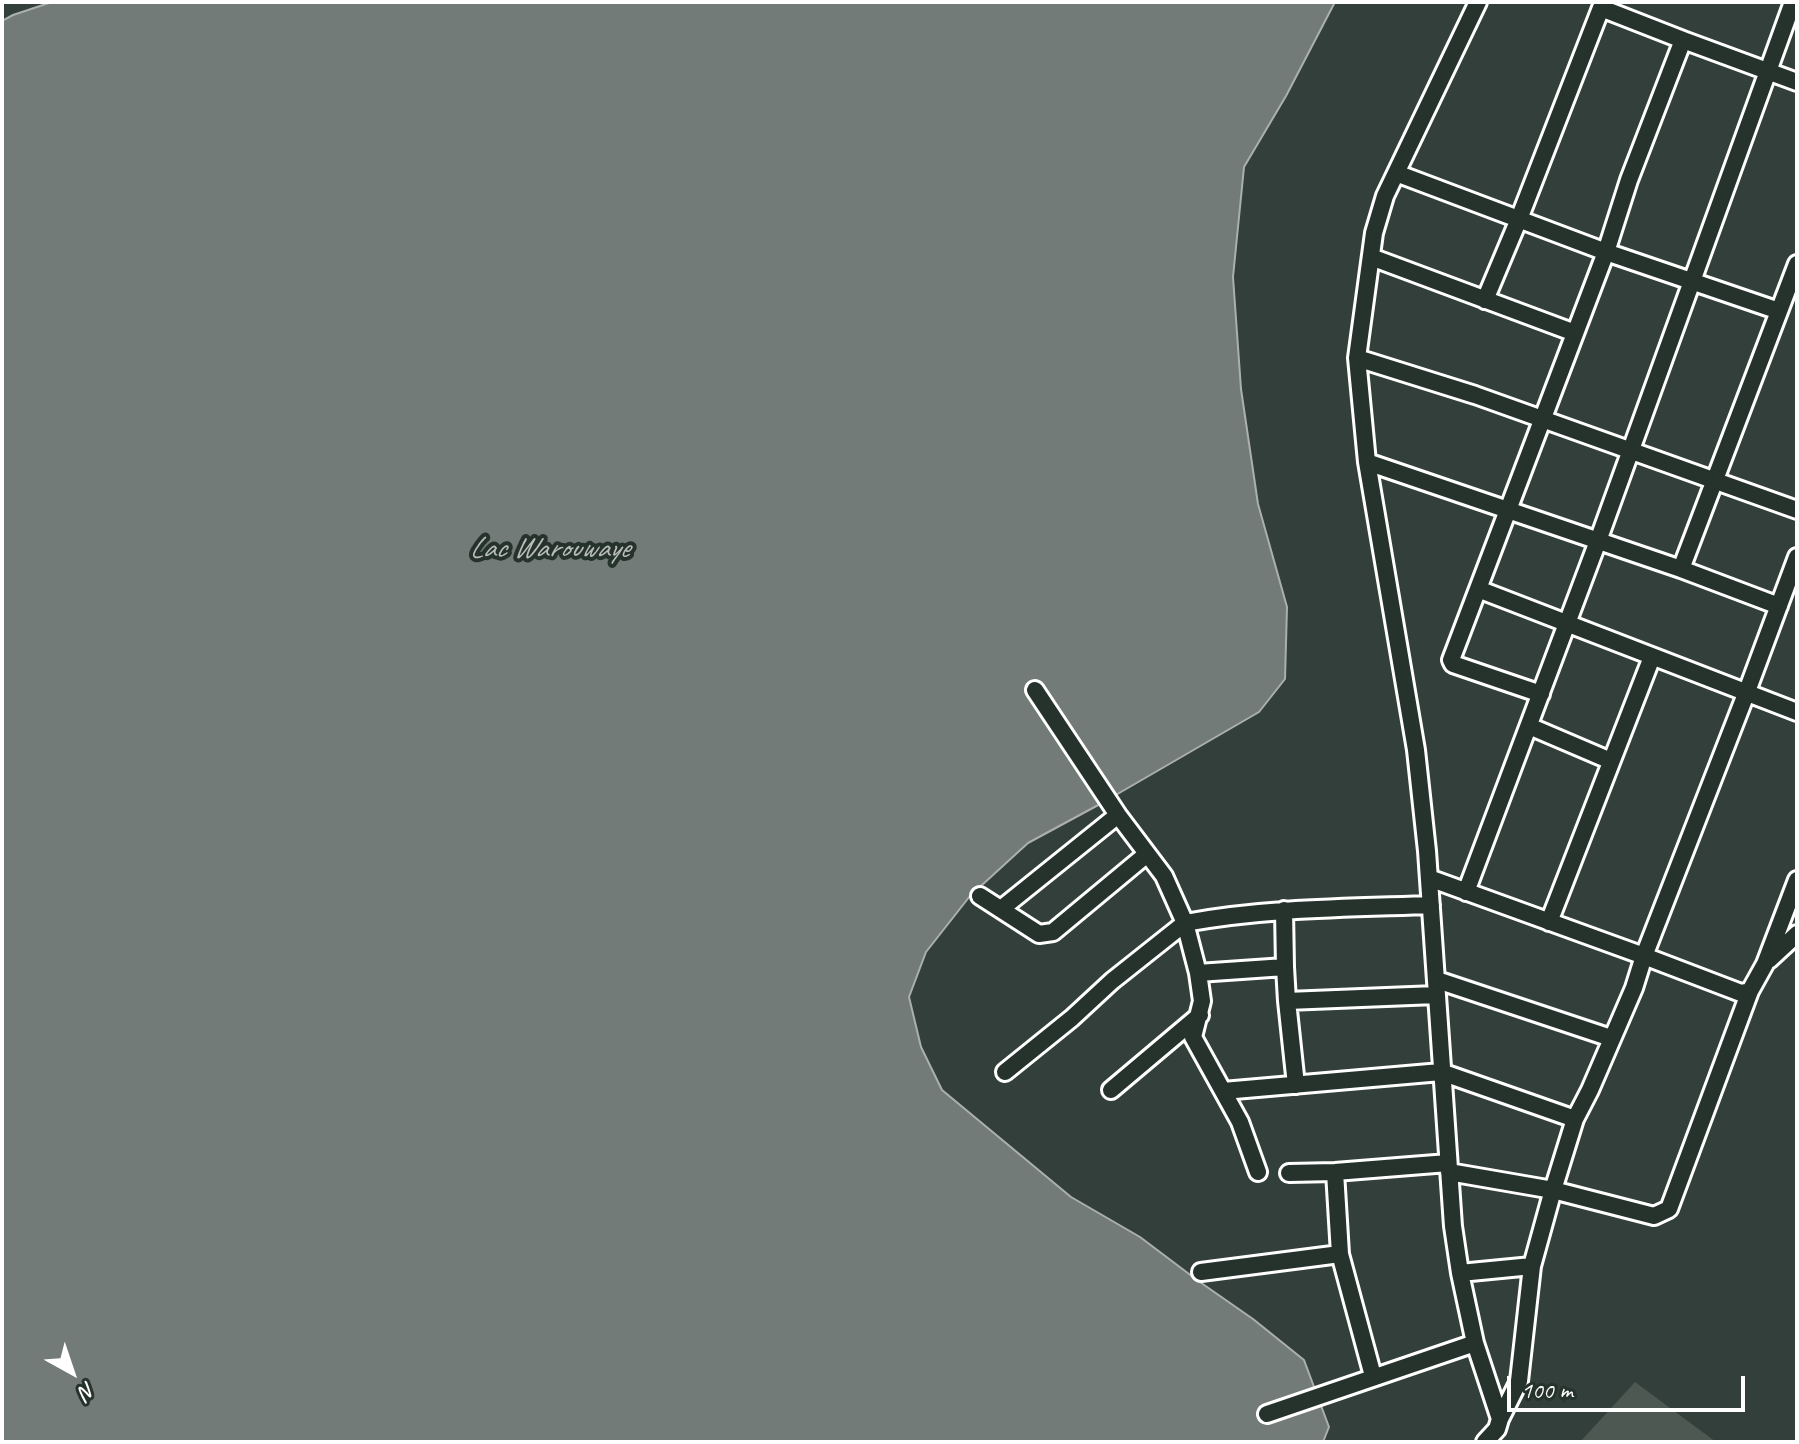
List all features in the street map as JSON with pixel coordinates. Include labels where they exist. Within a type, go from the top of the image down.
[{"type":"street","points":[[1478,2],[1385,196],[1374,233],[1357,358],[1367,462],[1416,750],[1429,878],[1453,1226],[1475,1343],[1500,1419]]},
{"type":"street","points":[[1466,892],[1598,541],[1793,2]]},
{"type":"street","points":[[1485,300],[1519,219],[1594,5],[1797,82]]},
{"type":"street","points":[[1541,694],[1453,664],[1451,660],[1683,40]]},
{"type":"street","points":[[1396,173],[1606,252],[1779,311]]},
{"type":"street","points":[[1371,257],[1575,333]]},
{"type":"street","points":[[1681,569],[1797,264]]},
{"type":"street","points":[[1357,358],[1475,395],[1797,510]]},
{"type":"street","points":[[1367,462],[1681,569],[1779,606]]},
{"type":"street","points":[[1485,1442],[1497,1429],[1519,1381],[1532,1266],[1575,1119],[1634,988],[1797,557]]},
{"type":"street","points":[[1478,589],[1797,712]]},
{"type":"street","points":[[1549,922],[1652,657]]},
{"type":"street","points":[[1035,690],[1118,815],[1164,876],[1185,923],[1198,973],[1202,1001],[1193,1037],[1240,1122],[1258,1172]]},
{"type":"street","points":[[1529,726],[1611,761]]},
{"type":"street","points":[[1001,909],[1118,815]]},
{"type":"street","points":[[980,896],[1039,934],[1053,932],[1147,854]]},
{"type":"street","points":[[1429,878],[1741,993],[1750,991]]},
{"type":"street","points":[[1289,1173],[1449,1168],[1654,1216],[1669,1209],[1750,991],[1765,964],[1797,880]]},
{"type":"street","points":[[1005,1072],[1185,923],[1284,910],[1431,905]]},
{"type":"street","points":[[1284,910],[1287,1001],[1296,1085]]},
{"type":"street","points":[[1765,964],[1797,934]]},
{"type":"street","points":[[1198,973],[1285,967]]},
{"type":"street","points":[[1287,1001],[1437,988],[1611,1038]]},
{"type":"street","points":[[1111,1090],[1200,1015]]},
{"type":"street","points":[[1223,1091],[1441,1072],[1575,1119]]},
{"type":"street","points":[[1335,1172],[1340,1254],[1373,1376]]},
{"type":"street","points":[[1201,1272],[1340,1254]]},
{"type":"street","points":[[1460,1273],[1532,1266]]},
{"type":"street","points":[[1267,1414],[1475,1343]]},
{"type":"shaded area","points":[[1635,1382],[1716,1442],[1580,1442]]},
{"type":"water","name":"Lac Warouwaye","points":[[52,2],[1335,2],[1286,96],[1244,167],[1233,277],[1241,389],[1258,504],[1287,607],[1285,679],[1259,712],[1028,843],[970,896],[926,952],[909,997],[921,1047],[942,1090],[1071,1197],[1140,1237],[1304,1360],[1329,1427],[1323,1442],[2,1442],[2,21]]}]
